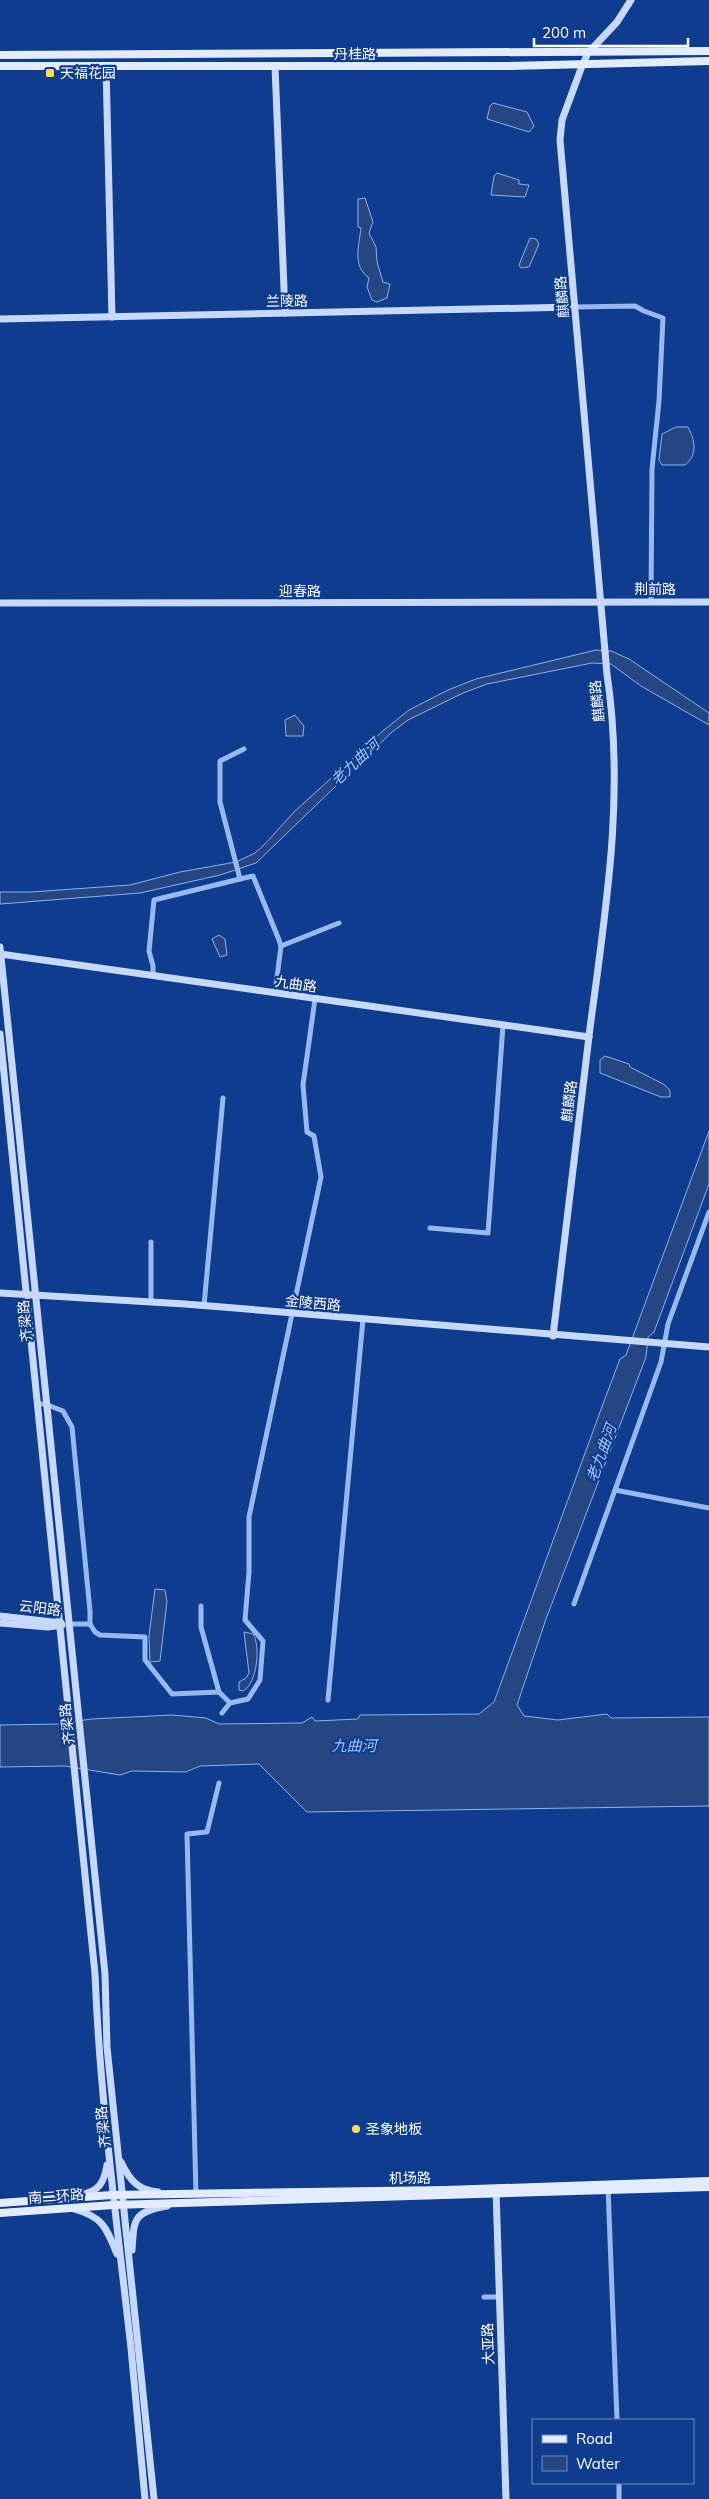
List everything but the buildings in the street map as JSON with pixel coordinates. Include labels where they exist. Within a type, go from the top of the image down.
[{"type":"main road","name":"麒麟路","points":[[553,1336],[614,832],[612,706],[606,670],[560,140],[562,120],[588,53],[617,22],[631,0]]},
{"type":"main road","name":"丹桂路","points":[[0,55],[709,51]]},
{"type":"main road","name":"丹桂路","points":[[0,66],[582,66],[709,61]]},
{"type":"main road","points":[[106,66],[112,317]]},
{"type":"main road","points":[[275,66],[285,313]]},
{"type":"main road","name":"兰陵路","points":[[0,319],[575,307]]},
{"type":"main road","name":"荆前路","points":[[600,602],[709,602]]},
{"type":"main road","name":"迎春路","points":[[0,603],[600,602]]},
{"type":"main road","name":"九曲路","points":[[0,952],[152,976],[589,1037]]},
{"type":"main road","name":"齐梁路","points":[[0,952],[45,1404],[86,1786],[104,1974],[107,2047],[154,2499]]},
{"type":"main road","name":"齐梁路","points":[[0,1034],[58,1624],[77,1787],[95,1974],[98,2048],[108,2155],[131,2348],[144,2499]]},
{"type":"main road","name":"金陵西路","points":[[0,1293],[204,1306],[664,1344]]},
{"type":"main road","points":[[664,1344],[709,1347]]},
{"type":"main road","name":"云阳路","points":[[0,1616],[68,1624]]},
{"type":"main road","name":"云阳路","points":[[0,1623],[48,1627],[58,1624]]},
{"type":"main road","points":[[68,2203],[99,2188],[104,2179],[108,2155]]},
{"type":"main road","points":[[118,2156],[128,2176],[136,2186],[145,2190],[191,2197]]},
{"type":"main road","name":"机场路","points":[[112,2196],[123,2200],[496,2191],[709,2181]]},
{"type":"main road","name":"机场路","points":[[608,2187],[709,2187]]},
{"type":"main road","name":"大亚路","points":[[496,2191],[506,2499]]},
{"type":"main road","name":"南二环路","points":[[0,2213],[112,2196]]},
{"type":"main road","points":[[130,2266],[132,2226],[136,2219],[150,2209],[191,2197]]},
{"type":"main road","name":"机场路","points":[[113,2205],[123,2200]]},
{"type":"main road","name":"南二环路","points":[[0,2203],[113,2205]]},
{"type":"main road","points":[[68,2203],[91,2214],[103,2223],[121,2264]]},
{"type":"street","points":[[575,307],[635,306],[644,312],[663,318],[659,401],[652,469],[651,600]]},
{"type":"street","points":[[239,877],[220,802],[220,761],[244,749]]},
{"type":"street","points":[[152,976],[153,966],[148,951],[154,900],[239,877],[252,876],[280,946],[275,993]]},
{"type":"street","points":[[280,946],[339,923]]},
{"type":"street","points":[[222,1713],[230,1703],[248,1699],[260,1680],[264,1641],[246,1620],[249,1572],[249,1517],[321,1177],[314,1136],[307,1132],[303,1085],[315,999]]},
{"type":"street","points":[[430,1228],[488,1233],[503,1025]]},
{"type":"street","points":[[204,1306],[223,1098]]},
{"type":"street","points":[[574,1604],[661,1362],[668,1324],[709,1212]]},
{"type":"street","points":[[151,1242],[151,1302]]},
{"type":"street","points":[[328,1700],[363,1319]]},
{"type":"street","points":[[37,1404],[45,1404],[63,1411],[72,1428],[90,1624],[100,1635],[145,1637],[146,1660],[172,1694],[219,1692]]},
{"type":"street","points":[[615,1490],[709,1508]]},
{"type":"street","points":[[201,1606],[201,1627],[219,1692],[230,1703]]},
{"type":"street","points":[[68,1624],[90,1624]]},
{"type":"street","points":[[191,2197],[187,1834],[207,1832],[219,1783]]},
{"type":"street","points":[[608,2187],[617,2419]]},
{"type":"street","points":[[484,2297],[499,2297]]},
{"type":"street","points":[[619,2484],[619,2499]]},
{"type":"water","points":[[493,103],[527,112],[534,126],[529,132],[487,119],[490,106]]},
{"type":"water","points":[[497,173],[519,180],[519,184],[529,185],[525,197],[491,195],[494,176]]},
{"type":"water","points":[[365,198],[373,222],[369,233],[376,247],[377,262],[383,282],[390,284],[387,298],[377,302],[372,300],[367,287],[369,278],[360,268],[358,262],[361,228],[358,227],[358,199]]},
{"type":"water","points":[[530,238],[536,239],[539,244],[529,267],[521,268],[519,265]]},
{"type":"water","points":[[676,427],[688,427],[694,442],[694,452],[685,465],[662,465],[659,460],[662,434]]},
{"type":"water","name":"老九曲河","points":[[596,650],[611,651],[629,659],[709,713],[709,725],[641,686],[611,664],[592,663],[487,684],[463,693],[408,720],[392,732],[256,863],[220,875],[140,893],[0,904],[0,892],[31,892],[130,885],[180,872],[236,862],[255,853],[294,812],[384,730],[409,710],[448,690],[476,679]]},
{"type":"water","points":[[295,715],[304,726],[303,736],[286,736],[285,720]]},
{"type":"water","points":[[219,935],[225,939],[227,955],[220,957],[212,939]]},
{"type":"water","points":[[605,1056],[629,1064],[630,1067],[665,1085],[670,1091],[670,1097],[661,1097],[600,1073],[600,1060]]},
{"type":"water","points":[[709,1131],[709,1184],[654,1332],[648,1337],[646,1357],[546,1619],[517,1705],[524,1716],[558,1720],[607,1714],[611,1718],[709,1717],[709,1806],[307,1812],[259,1764],[200,1766],[186,1772],[132,1771],[120,1775],[65,1766],[0,1767],[0,1725],[59,1724],[91,1719],[172,1715],[206,1718],[219,1724],[302,1723],[312,1717],[315,1721],[358,1719],[360,1715],[479,1714],[494,1702],[603,1404],[620,1359],[626,1355]]},
{"type":"water","points":[[155,1589],[165,1590],[167,1601],[160,1661],[150,1662],[149,1636]]},
{"type":"water","points":[[244,1632],[253,1634],[257,1655],[252,1681],[243,1691],[239,1690],[239,1682],[246,1678],[249,1673]]},
{"type":"place","name":"天福花园","points":[[50,73]]},
{"type":"place","name":"圣象地板","points":[[356,2129]]},
{"type":"water label","name":"九曲河","points":[[354,1745]]}]
